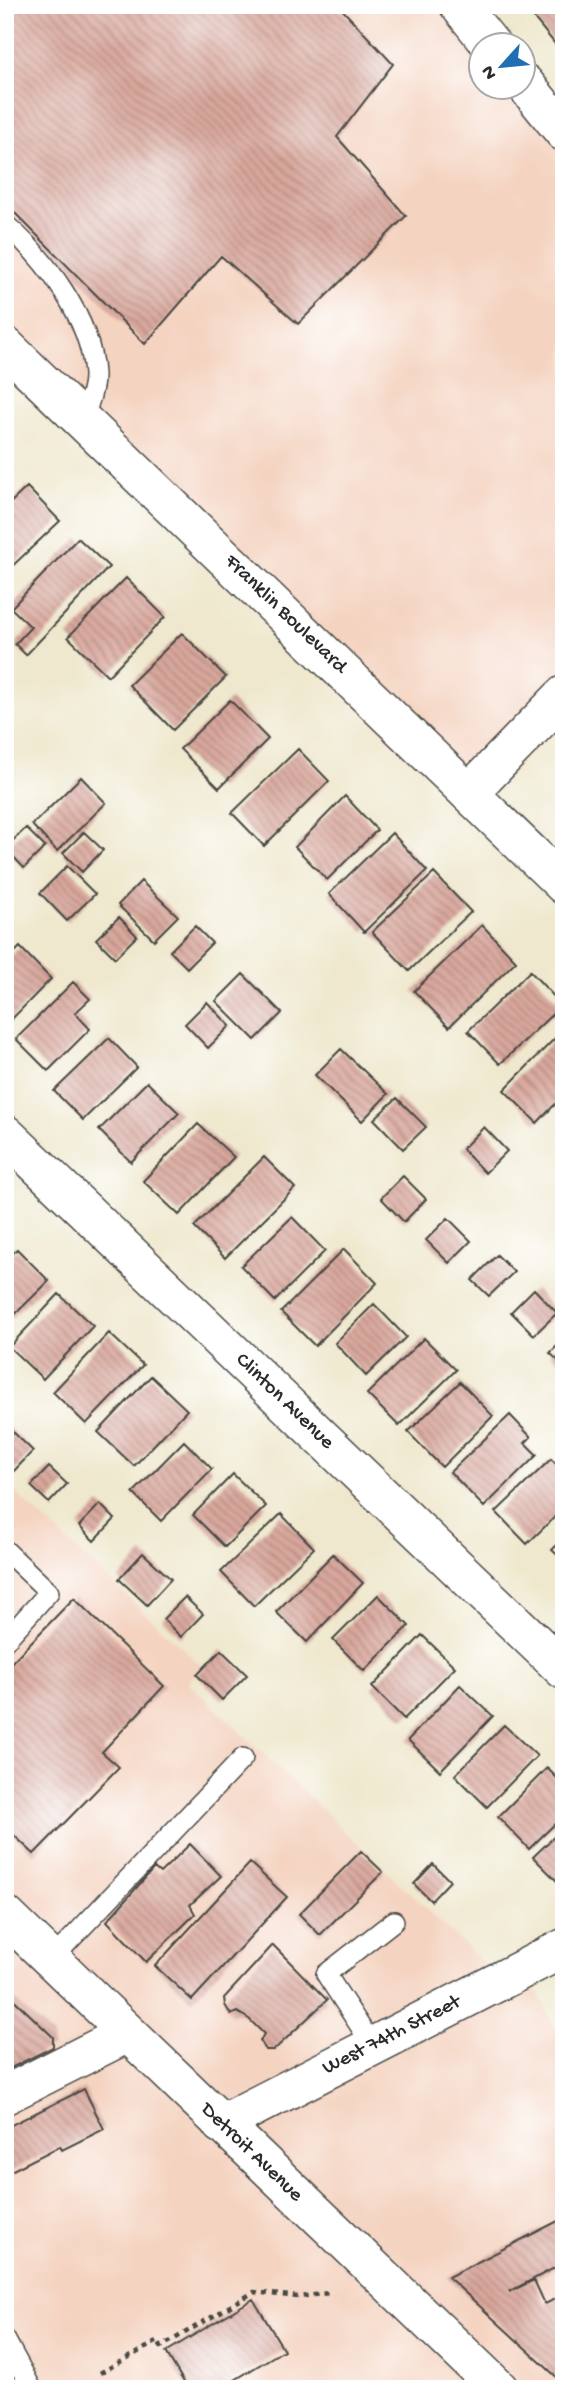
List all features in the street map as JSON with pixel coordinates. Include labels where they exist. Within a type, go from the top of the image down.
[{"type":"street","points":[[458,5],[480,32]]},
{"type":"street","points":[[538,101],[564,132]]},
{"type":"street","name":"Franklin Boulevard","points":[[5,346],[564,885]]},
{"type":"street","points":[[469,793],[564,695]]},
{"type":"street","name":"Clinton Avenue","points":[[5,1134],[564,1670]]},
{"type":"street","name":"Detroit Avenue","points":[[5,1915],[499,2389]]},
{"type":"street","name":"West 74th Street","points":[[221,2124],[564,1948]]},
{"type":"street","points":[[5,2095],[126,2034]]},
{"type":"lane","points":[[5,224],[66,293],[89,338],[94,376],[83,421]]},
{"type":"lane","points":[[5,1550],[49,1592],[5,1642]]},
{"type":"lane","points":[[51,1960],[243,1758]]},
{"type":"lane","points":[[373,2046],[326,1974],[394,1921]]},
{"type":"lane","points":[[5,2339],[32,2389]]},
{"type":"path","points":[[100,2373],[158,2342],[162,2347],[254,2292],[298,2297],[329,2293]]},
{"type":"shaded area","points":[[5,5],[459,5],[474,32],[468,32],[468,102],[537,102],[564,132],[564,695],[469,793],[5,346]]},
{"type":"shaded area","points":[[5,1483],[203,1667],[188,1682],[501,1980],[526,1968],[564,2044],[564,2389],[6,2389]]},
{"type":"building","points":[[5,5],[338,5],[393,64],[337,137],[406,216],[298,324],[221,256],[145,344],[5,203]]},
{"type":"building","points":[[548,5],[564,5],[564,47],[560,50],[533,17]]},
{"type":"building","points":[[27,487],[60,521],[5,573],[5,508]]},
{"type":"building","points":[[78,538],[109,567],[26,655],[15,644],[31,627],[11,608]]},
{"type":"building","points":[[126,578],[165,617],[108,676],[68,637]]},
{"type":"building","points":[[182,633],[226,677],[173,730],[129,685]]},
{"type":"building","points":[[230,700],[268,739],[219,788],[180,749]]},
{"type":"building","points":[[298,749],[329,781],[264,846],[232,813]]},
{"type":"building","points":[[81,777],[106,803],[57,851],[32,825]]},
{"type":"building","points":[[345,796],[377,830],[327,880],[295,847]]},
{"type":"building","points":[[26,828],[45,847],[24,868],[5,848]]},
{"type":"building","points":[[84,832],[103,850],[82,872],[63,853]]},
{"type":"building","points":[[392,833],[427,871],[364,932],[329,894]]},
{"type":"building","points":[[67,866],[95,894],[67,921],[40,893]]},
{"type":"building","points":[[434,873],[471,912],[409,971],[372,932]]},
{"type":"building","points":[[141,881],[178,916],[154,940],[118,905]]},
{"type":"building","points":[[119,917],[137,936],[115,958],[96,939]]},
{"type":"building","points":[[482,925],[516,961],[449,1027],[414,991]]},
{"type":"building","points":[[195,926],[212,943],[187,968],[170,951]]},
{"type":"building","points":[[20,947],[51,979],[5,1026],[5,962]]},
{"type":"building","points":[[530,971],[562,1005],[500,1064],[468,1031]]},
{"type":"building","points":[[243,974],[282,1013],[255,1040],[216,1001]]},
{"type":"building","points":[[73,982],[90,999],[75,1013],[90,1029],[48,1071],[16,1039]]},
{"type":"building","points":[[207,1002],[230,1026],[208,1048],[185,1024]]},
{"type":"building","points":[[564,1029],[564,1095],[537,1123],[504,1090]]},
{"type":"building","points":[[109,1038],[137,1067],[83,1120],[54,1091]]},
{"type":"building","points":[[341,1049],[388,1094],[362,1121],[315,1075]]},
{"type":"building","points":[[147,1082],[179,1113],[131,1162],[99,1130]]},
{"type":"building","points":[[397,1098],[426,1127],[403,1149],[374,1119]]},
{"type":"building","points":[[198,1124],[234,1157],[179,1215],[143,1181]]},
{"type":"building","points":[[484,1127],[507,1151],[485,1173],[462,1149]]},
{"type":"building","points":[[264,1157],[295,1188],[225,1258],[194,1227]]},
{"type":"building","points":[[403,1176],[426,1199],[404,1222],[381,1198]]},
{"type":"building","points":[[292,1217],[325,1251],[275,1301],[241,1266]]},
{"type":"building","points":[[448,1218],[471,1241],[449,1263],[426,1240]]},
{"type":"building","points":[[17,1249],[49,1281],[5,1324],[5,1260]]},
{"type":"building","points":[[344,1249],[377,1283],[315,1346],[281,1312]]},
{"type":"building","points":[[497,1255],[514,1272],[489,1296],[472,1280]]},
{"type":"building","points":[[534,1289],[557,1313],[534,1335],[511,1312]]},
{"type":"building","points":[[59,1294],[93,1326],[43,1379],[9,1347]]},
{"type":"building","points":[[374,1304],[406,1337],[366,1376],[335,1343]]},
{"type":"building","points":[[109,1333],[143,1365],[86,1424],[53,1392]]},
{"type":"building","points":[[424,1338],[456,1370],[399,1426],[367,1394]]},
{"type":"building","points":[[564,1339],[564,1366],[550,1353]]},
{"type":"building","points":[[151,1376],[187,1410],[134,1466],[98,1432]]},
{"type":"building","points":[[460,1382],[493,1416],[442,1467],[408,1432]]},
{"type":"building","points":[[510,1415],[531,1437],[525,1443],[537,1455],[484,1507],[450,1472]]},
{"type":"building","points":[[7,1426],[33,1451],[11,1474],[5,1468]]},
{"type":"building","points":[[184,1441],[212,1469],[161,1521],[133,1493]]},
{"type":"building","points":[[551,1459],[564,1472],[564,1508],[527,1544],[496,1512]]},
{"type":"building","points":[[49,1467],[67,1484],[49,1503],[31,1486]]},
{"type":"building","points":[[233,1474],[266,1506],[225,1547],[193,1515]]},
{"type":"building","points":[[100,1504],[115,1519],[94,1541],[79,1526]]},
{"type":"building","points":[[281,1514],[314,1548],[254,1606],[221,1572]]},
{"type":"building","points":[[564,1538],[564,1561],[552,1550]]},
{"type":"building","points":[[143,1553],[171,1579],[147,1605],[119,1579]]},
{"type":"building","points":[[333,1554],[363,1583],[307,1642],[276,1612]]},
{"type":"building","points":[[378,1595],[409,1626],[364,1671],[333,1640]]},
{"type":"building","points":[[185,1597],[203,1614],[181,1637],[163,1619]]},
{"type":"building","points":[[74,1598],[164,1686],[102,1752],[119,1767],[34,1854],[5,1827],[5,1669]]},
{"type":"building","points":[[422,1635],[455,1667],[404,1719],[372,1687]]},
{"type":"building","points":[[221,1650],[247,1675],[222,1700],[197,1675]]},
{"type":"building","points":[[460,1685],[493,1716],[440,1771],[408,1740]]},
{"type":"building","points":[[504,1725],[537,1756],[487,1807],[455,1775]]},
{"type":"building","points":[[547,1768],[564,1785],[564,1815],[529,1849],[498,1817]]},
{"type":"building","points":[[564,1827],[564,1888],[533,1857]]},
{"type":"building","points":[[190,1844],[221,1876],[190,1905],[195,1914],[146,1962],[107,1921],[154,1868],[160,1873]]},
{"type":"building","points":[[361,1851],[383,1872],[320,1935],[299,1914]]},
{"type":"building","points":[[250,1863],[287,1897],[192,2000],[155,1966]]},
{"type":"building","points":[[433,1864],[450,1881],[431,1901],[414,1884]]},
{"type":"building","points":[[273,1945],[327,2000],[274,2050],[266,2050],[260,2041],[264,2034],[249,2019],[237,2012],[231,2015],[224,1998]]},
{"type":"building","points":[[5,1991],[53,2037],[53,2047],[5,2071]]},
{"type":"building","points":[[84,2089],[104,2129],[62,2150],[60,2146],[5,2174],[5,2128]]},
{"type":"building","points":[[564,2218],[564,2263],[509,2292],[534,2280],[545,2304],[564,2295],[564,2378],[560,2380],[448,2277]]},
{"type":"building","points":[[253,2299],[284,2350],[220,2389],[188,2389],[166,2352]]}]
